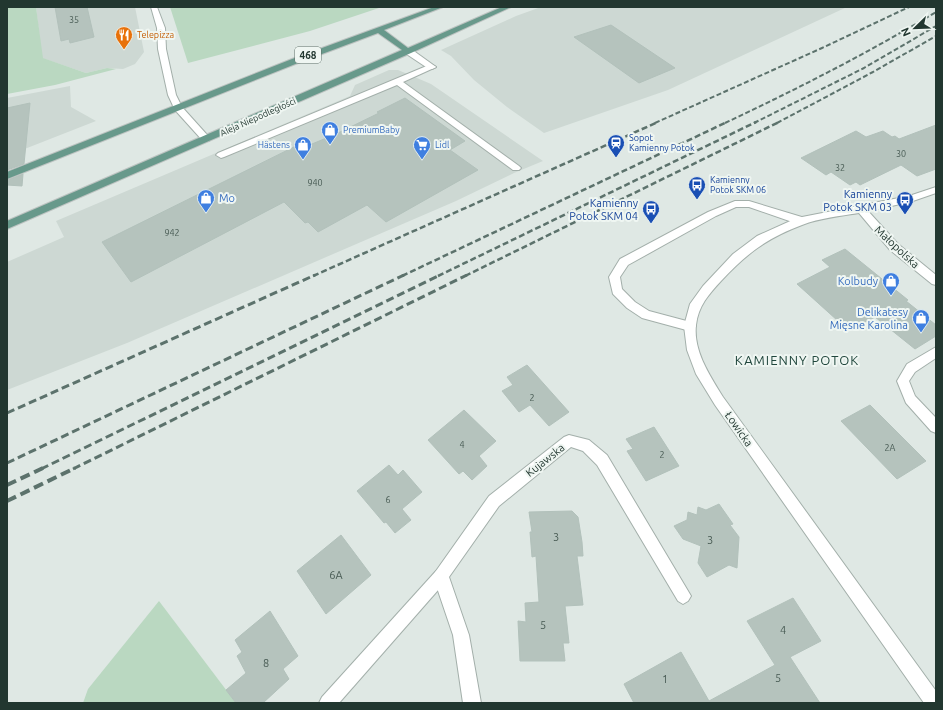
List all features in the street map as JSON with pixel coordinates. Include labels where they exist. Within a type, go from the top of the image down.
[{"type":"main road","name":"468","points":[[7,176],[295,60],[440,7]]},
{"type":"main road","name":"Aleja Niepodległości","points":[[7,225],[508,7]]},
{"type":"main road","points":[[378,29],[408,51]]},
{"type":"street","points":[[154,7],[161,28],[162,49],[172,95],[178,108],[206,139]]},
{"type":"street","points":[[221,155],[340,107],[432,67],[408,51]]},
{"type":"street","points":[[397,81],[516,168]]},
{"type":"street","name":"Łowicka","points":[[934,703],[719,401],[702,374],[693,350],[690,326],[694,307],[707,289],[737,257],[761,239],[801,222],[910,199],[936,190]]},
{"type":"street","points":[[690,326],[646,315],[631,305],[617,291],[614,277],[624,262],[712,214],[735,204],[749,204],[801,222]]},
{"type":"street","name":"Małopolska","points":[[861,209],[894,247],[936,281]]},
{"type":"street","points":[[936,352],[911,368],[903,381],[910,399],[936,427]]},
{"type":"street","name":"Kujawska","points":[[328,703],[441,576],[494,501],[569,441],[580,442],[590,446],[602,460],[683,596]]},
{"type":"street","points":[[441,576],[461,635],[472,703]]},
{"type":"shaded area","points":[[36,7],[135,7],[144,52],[135,64],[123,69],[107,68],[86,73],[42,58]]},
{"type":"shaded area","points":[[541,7],[847,7],[668,90],[544,133],[507,107],[474,80],[451,56],[441,50],[516,16]]},
{"type":"shaded area","points":[[389,70],[398,70],[431,84],[543,161],[514,173],[456,201],[127,343],[7,390],[7,262],[64,237],[56,221],[350,96],[355,85]]},
{"type":"shaded area","points":[[70,86],[71,107],[96,121],[22,150],[7,153],[7,98]]},
{"type":"green space","points":[[7,7],[36,7],[43,58],[86,73],[107,68],[116,69],[55,85],[7,94]]},
{"type":"green space","points":[[170,7],[382,7],[310,31],[188,63]]},
{"type":"green space","points":[[159,601],[236,703],[83,703],[88,689]]},
{"type":"building","points":[[55,7],[87,7],[94,37],[70,43],[69,39],[61,41]]},
{"type":"building","points":[[611,25],[675,68],[639,83],[574,37]]},
{"type":"building","points":[[405,98],[465,141],[450,150],[478,170],[386,222],[367,205],[318,232],[308,222],[305,223],[284,202],[131,282],[102,242],[308,140],[312,144],[336,134],[379,113],[377,112]]},
{"type":"building","points":[[30,103],[24,164],[7,170],[7,108]]},
{"type":"building","points":[[936,125],[936,169],[917,176],[901,165],[860,185],[856,182],[850,185],[831,172],[826,175],[801,158],[856,131],[866,137],[883,131],[892,137],[895,136],[899,139]]},
{"type":"building","points":[[23,174],[22,186],[7,185],[7,180]]},
{"type":"building","points":[[845,249],[908,300],[906,301],[936,325],[936,336],[915,349],[875,317],[851,329],[840,320],[838,321],[797,284],[830,267],[822,260]]},
{"type":"building","points":[[527,365],[569,412],[549,426],[530,405],[519,412],[502,391],[513,385],[507,377]]},
{"type":"building","points":[[870,405],[926,461],[897,479],[841,421]]},
{"type":"building","points":[[464,410],[496,441],[479,456],[487,466],[472,480],[463,471],[459,474],[428,440]]},
{"type":"building","points":[[654,427],[679,466],[646,481],[627,451],[633,449],[626,439]]},
{"type":"building","points":[[389,465],[398,475],[403,470],[422,492],[402,509],[411,520],[395,533],[386,522],[384,523],[357,491]]},
{"type":"building","points":[[719,504],[733,524],[730,525],[739,537],[737,568],[729,565],[707,577],[698,563],[701,546],[683,539],[674,526],[687,520],[688,512],[697,515],[698,507],[706,510]]},
{"type":"building","points":[[572,511],[578,517],[582,542],[583,556],[577,556],[583,605],[565,606],[569,643],[563,643],[565,661],[520,661],[518,621],[526,622],[525,603],[539,602],[536,556],[532,557],[530,532],[532,532],[529,512]]},
{"type":"building","points":[[341,535],[371,575],[326,614],[297,571]]},
{"type":"building","points":[[793,598],[821,641],[790,657],[820,703],[634,703],[624,684],[681,652],[709,701],[775,665],[747,621]]},
{"type":"building","points":[[270,611],[298,656],[283,669],[289,679],[263,703],[236,703],[226,690],[246,673],[237,656],[242,652],[235,640]]},
{"type":"railway","points":[[655,123],[909,7]]},
{"type":"railway","points":[[725,123],[832,70],[936,12]]},
{"type":"railway","points":[[756,122],[864,68],[936,26]]},
{"type":"railway","points":[[777,123],[873,72],[936,36]]},
{"type":"railway","points":[[313,276],[658,122]]},
{"type":"railway","points":[[402,276],[727,122]]},
{"type":"railway","points":[[438,276],[756,122]]},
{"type":"railway","points":[[465,276],[777,123]]},
{"type":"railway","points":[[7,413],[315,275]]},
{"type":"railway","points":[[7,463],[404,275]]},
{"type":"railway","points":[[41,469],[440,275]]},
{"type":"railway","points":[[73,469],[467,275]]},
{"type":"railway","points":[[7,485],[43,468]]},
{"type":"railway","points":[[7,501],[75,468]]},
{"type":"place","name":"Telepizza","points":[[124,50]]},
{"type":"place","name":"PremiumBaby","points":[[330,145]]},
{"type":"place","name":"Sopot Kamienny Potok","points":[[616,158]]},
{"type":"place","name":"Hästens","points":[[303,160]]},
{"type":"place","name":"Lidl","points":[[422,160]]},
{"type":"place","name":"Kamienny Potok SKM 06","points":[[697,200]]},
{"type":"place","name":"Mo","points":[[206,213]]},
{"type":"place","name":"Kamienny Potok SKM 03","points":[[905,215]]},
{"type":"place","name":"Kamienny Potok SKM 04","points":[[651,224]]},
{"type":"place","name":"Kolbudy","points":[[891,296]]},
{"type":"place","name":"Delikatesy Mięsne Karolina","points":[[921,333]]},
{"type":"district","name":"KAMIENNY POTOK","points":[[797,360]]}]
